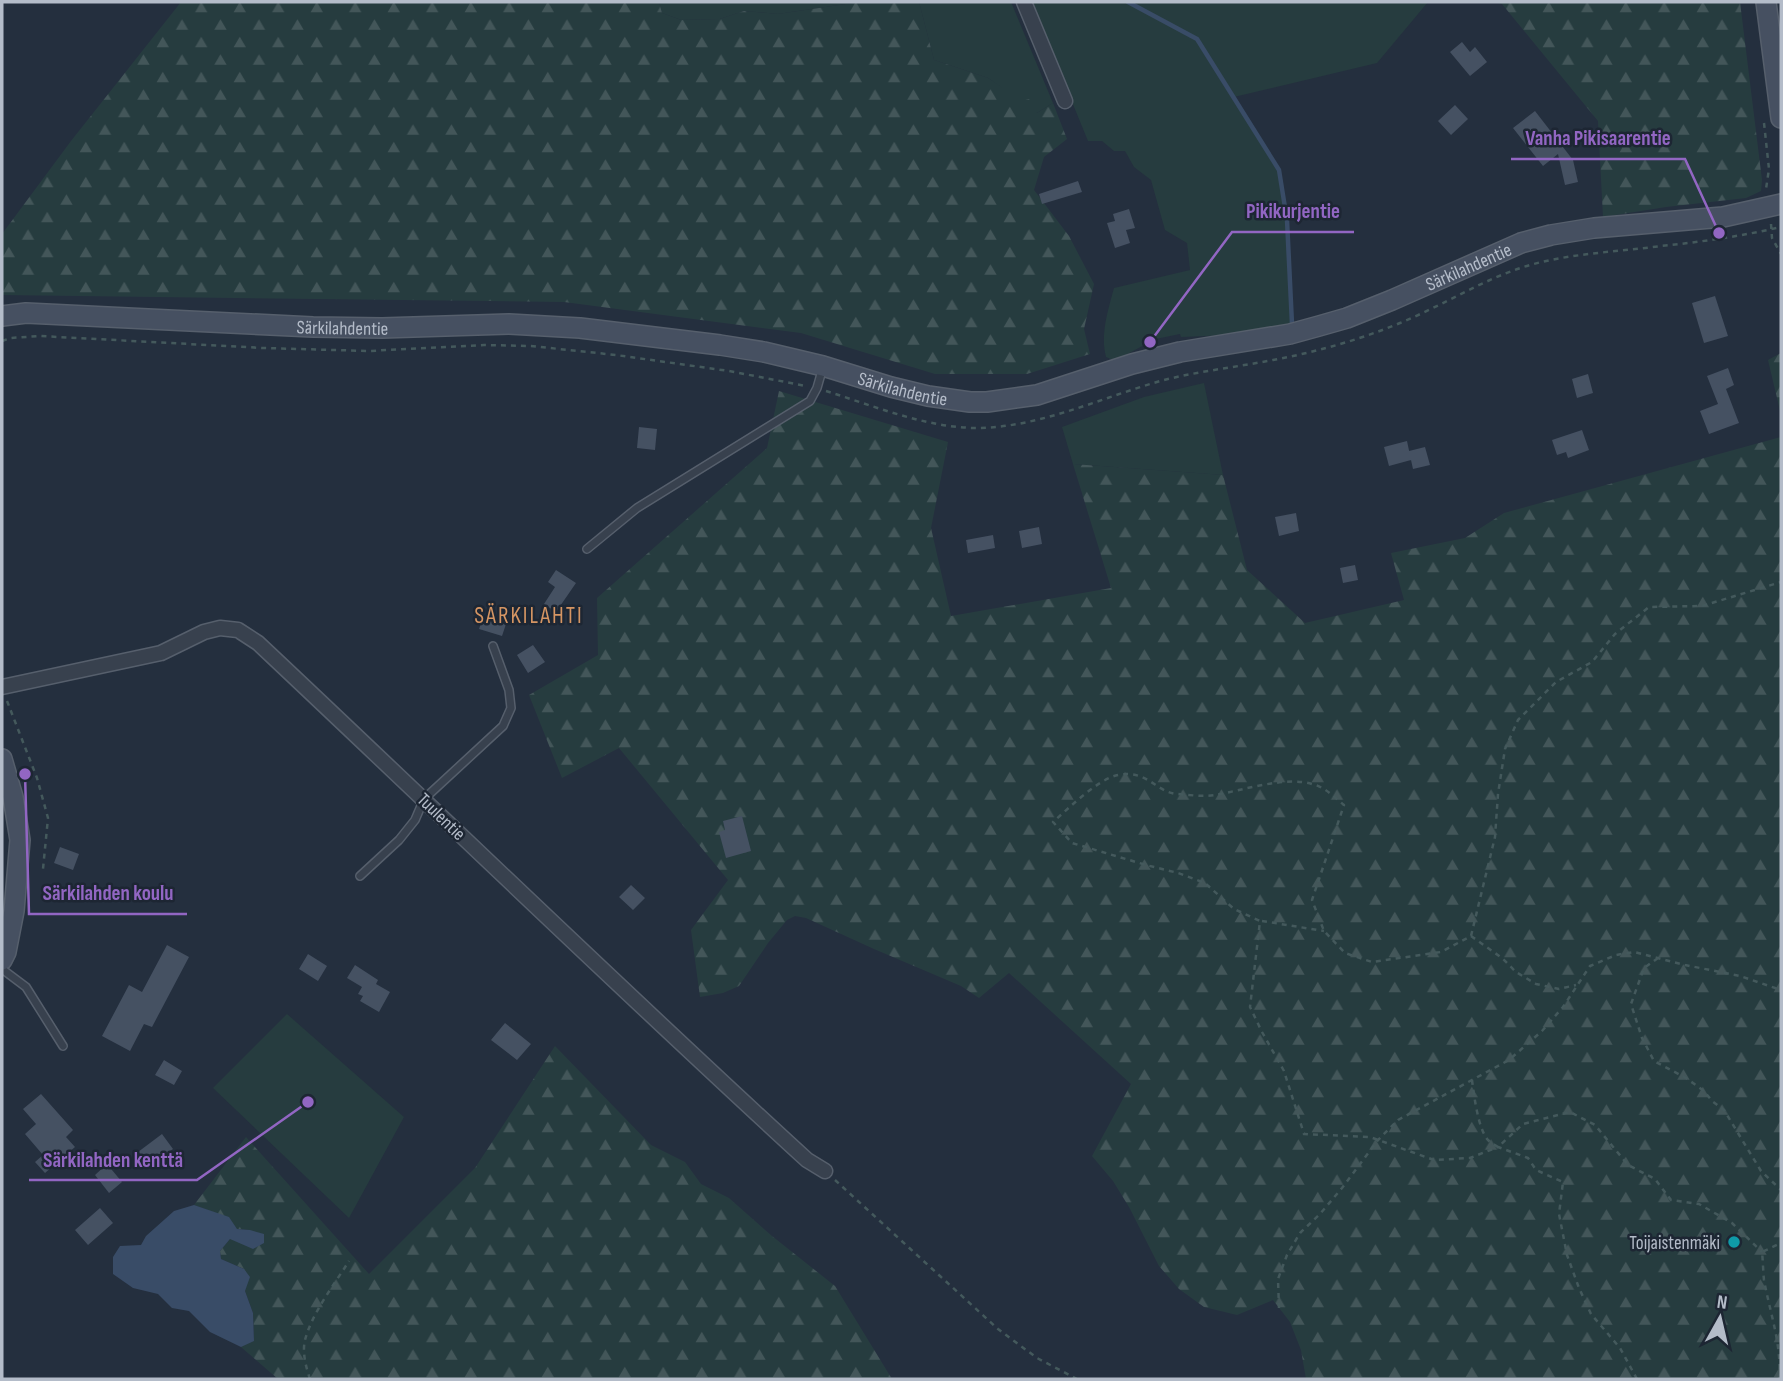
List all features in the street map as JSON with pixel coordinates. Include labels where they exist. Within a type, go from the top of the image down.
[{"type":"street","points":[[1024,2],[1065,101]]},
{"type":"street","points":[[1766,2],[1781,118]]},
{"type":"street","name":"Särkilahdentie","points":[[2,316],[26,313],[313,327],[509,324],[580,328],[764,352],[823,366],[891,387],[949,400],[987,402],[1037,395],[1132,364],[1180,352],[1296,332],[1347,318],[1521,243],[1551,235],[1594,228],[1724,217],[1781,204]]},
{"type":"street","name":"Tuulentie","points":[[4,694],[161,653],[204,632],[220,628],[238,630],[258,643],[669,1033],[807,1160],[825,1171]]},
{"type":"street","points":[[2,759],[13,797],[20,840],[14,911],[2,961]]},
{"type":"lane","points":[[587,549],[637,508],[810,401],[823,366]]},
{"type":"lane","points":[[360,876],[400,840],[415,820],[424,799],[503,726],[511,708],[509,690],[494,646]]},
{"type":"lane","points":[[2,969],[26,986],[64,1046]]},
{"type":"path","points":[[2,341],[40,336],[369,351],[484,345],[531,346],[729,371],[817,388],[924,422],[947,426],[991,427],[1060,413],[1164,380],[1309,353],[1351,341],[1400,324],[1492,280],[1528,266],[1565,257],[1660,246],[1781,227]]},
{"type":"path","points":[[1772,230],[1772,238],[1781,254]]},
{"type":"path","points":[[1324,930],[1260,921],[1234,909],[1205,883],[1072,843],[1053,822],[1093,788],[1117,775],[1139,775],[1174,794],[1213,795],[1291,782],[1312,783],[1328,791],[1344,805],[1312,900],[1324,930],[1345,953],[1372,962],[1441,952],[1471,936],[1494,837],[1505,749],[1518,720],[1556,682],[1592,662],[1615,634],[1649,607],[1702,606],[1781,582]]},
{"type":"path","points":[[4,694],[37,778],[48,818],[43,869]]},
{"type":"path","points":[[29,780],[37,778]]},
{"type":"path","points":[[1260,921],[1250,1007],[1284,1071],[1304,1134],[1370,1137],[1434,1160],[1470,1158],[1498,1147],[1522,1124],[1570,1112],[1595,1125],[1628,1165],[1655,1179],[1671,1200],[1699,1204],[1732,1223],[1762,1252],[1764,1278],[1777,1341],[1779,1379]]},
{"type":"path","points":[[1471,936],[1502,958],[1516,972],[1536,984],[1559,989],[1577,985]]},
{"type":"path","points":[[1279,1308],[1278,1279],[1287,1255],[1300,1233],[1342,1188],[1378,1140],[1398,1120],[1509,1060],[1563,1007],[1590,966],[1616,955],[1634,952],[1740,975],[1781,990]]},
{"type":"path","points":[[1658,958],[1644,968],[1631,1004],[1642,1038],[1654,1061],[1695,1085],[1724,1110],[1761,1171],[1781,1190]]},
{"type":"path","points":[[1472,1080],[1475,1104],[1488,1140],[1498,1147],[1528,1157],[1536,1170],[1563,1182],[1559,1214],[1567,1255],[1579,1288],[1591,1314],[1620,1348],[1637,1379]]},
{"type":"path","points":[[825,1171],[998,1329],[1037,1358],[1077,1379]]},
{"type":"path","points":[[1762,1252],[1781,1242]]},
{"type":"path","points":[[310,1379],[305,1363],[305,1341],[318,1310],[349,1261]]},
{"type":"green space","points":[[181,2],[659,2],[662,13],[681,20],[720,19],[744,11],[778,14],[860,2],[919,2],[934,60],[988,78],[1022,101],[1029,99],[1037,113],[1053,103],[1067,139],[1044,157],[1034,190],[1069,236],[1094,284],[1084,329],[1090,354],[1027,374],[935,374],[801,333],[564,302],[2,295],[2,234],[71,141]]},
{"type":"green space","points":[[659,2],[860,2],[778,14],[744,11],[720,19],[681,20],[662,13]]},
{"type":"green space","points":[[919,2],[1011,2],[1053,103],[1037,113],[988,78],[934,60]]},
{"type":"green space","points":[[1031,2],[1428,2],[1377,63],[1234,97],[1279,170],[1287,220],[1292,324],[1228,335],[1181,337],[1180,334],[1146,341],[1146,344],[1120,358],[1113,360],[1106,357],[1104,331],[1114,288],[1190,270],[1187,243],[1165,230],[1151,180],[1134,167],[1125,151],[1114,151],[1102,141],[1088,141]]},
{"type":"green space","points":[[1494,2],[1740,2],[1762,180],[1761,191],[1746,198],[1603,217],[1598,121],[1502,4]]},
{"type":"green space","points":[[1781,353],[1781,415],[1768,360]]},
{"type":"green space","points":[[1204,383],[1223,475],[1073,464],[1062,427],[1144,397]]},
{"type":"green space","points":[[779,391],[948,442],[931,528],[951,616],[1111,588],[1073,464],[1223,475],[1247,570],[1305,623],[1404,600],[1391,553],[1465,538],[1504,513],[1781,437],[1781,1379],[1306,1379],[1301,1350],[1290,1322],[1273,1300],[1237,1315],[1204,1307],[1179,1289],[1159,1266],[1129,1207],[1113,1181],[1092,1156],[1131,1084],[1009,973],[979,998],[961,986],[806,918],[795,916],[787,920],[768,943],[739,986],[723,993],[700,997],[691,930],[728,880],[619,748],[562,778],[529,695],[598,655],[597,598],[767,448]]},
{"type":"green space","points":[[287,1014],[404,1117],[349,1218],[213,1088]]},
{"type":"green space","points":[[555,1046],[651,1145],[685,1162],[701,1184],[729,1198],[835,1286],[892,1379],[278,1379],[241,1347],[254,1340],[253,1313],[245,1291],[244,1269],[221,1259],[220,1251],[230,1239],[250,1230],[237,1229],[208,1210],[194,1205],[246,1137],[369,1274],[475,1168]]},
{"type":"water","points":[[194,1205],[229,1217],[237,1229],[264,1234],[264,1243],[253,1249],[230,1239],[220,1251],[221,1259],[244,1269],[250,1277],[245,1291],[253,1313],[254,1341],[241,1347],[210,1332],[189,1311],[172,1308],[158,1294],[133,1288],[113,1274],[113,1257],[120,1246],[141,1245],[146,1236],[174,1211]]},
{"type":"building","points":[[1462,42],[1470,52],[1475,47],[1487,62],[1470,76],[1450,52]]},
{"type":"building","points":[[1455,105],[1468,119],[1451,135],[1438,121]]},
{"type":"building","points":[[1535,111],[1573,160],[1578,182],[1565,185],[1558,154],[1543,166],[1513,128]]},
{"type":"building","points":[[1078,181],[1082,192],[1042,204],[1039,194]]},
{"type":"building","points":[[1129,209],[1135,228],[1126,230],[1130,243],[1115,248],[1107,223],[1115,221],[1113,214]]},
{"type":"building","points":[[1715,296],[1728,336],[1704,343],[1692,303]]},
{"type":"building","points":[[1728,368],[1734,385],[1726,389],[1739,423],[1709,434],[1700,411],[1718,404],[1707,376]]},
{"type":"building","points":[[1588,374],[1593,393],[1577,398],[1572,379]]},
{"type":"building","points":[[639,427],[657,429],[655,450],[637,448]]},
{"type":"building","points":[[1582,430],[1589,450],[1568,458],[1566,452],[1557,455],[1552,440]]},
{"type":"building","points":[[1407,441],[1411,460],[1389,466],[1384,447]]},
{"type":"building","points":[[1425,447],[1430,465],[1413,469],[1409,451]]},
{"type":"building","points":[[1296,513],[1299,531],[1279,536],[1275,517]]},
{"type":"building","points":[[1039,527],[1042,544],[1022,548],[1019,531]]},
{"type":"building","points":[[993,535],[995,548],[968,553],[966,540]]},
{"type":"building","points":[[1355,565],[1358,580],[1343,583],[1340,568]]},
{"type":"building","points":[[556,570],[576,583],[556,612],[544,604],[555,587],[548,582]]},
{"type":"building","points":[[483,617],[506,624],[502,636],[479,629]]},
{"type":"building","points":[[533,645],[545,662],[528,673],[517,655]]},
{"type":"building","points":[[742,816],[751,851],[726,858],[719,832],[725,830],[723,821]]},
{"type":"building","points":[[60,847],[79,854],[73,870],[54,863]]},
{"type":"building","points":[[631,885],[645,898],[633,910],[619,897]]},
{"type":"building","points":[[167,945],[189,957],[152,1027],[144,1024],[130,1051],[102,1036],[129,985],[142,992]]},
{"type":"building","points":[[308,954],[327,966],[318,981],[299,969]]},
{"type":"building","points":[[355,965],[378,980],[376,984],[390,992],[379,1012],[360,1001],[363,996],[358,994],[362,987],[347,978]]},
{"type":"building","points":[[505,1023],[531,1044],[517,1060],[491,1040]]},
{"type":"building","points":[[164,1060],[182,1071],[174,1085],[155,1075]]},
{"type":"building","points":[[41,1094],[73,1130],[66,1137],[75,1147],[45,1173],[35,1162],[43,1155],[25,1134],[36,1124],[23,1109]]},
{"type":"building","points":[[162,1134],[173,1149],[149,1167],[138,1152]]},
{"type":"building","points":[[107,1164],[122,1182],[109,1193],[95,1175]]},
{"type":"building","points":[[100,1208],[113,1223],[88,1245],[75,1230]]},
{"type":"waterway","points":[[1128,2],[1197,39],[1279,170],[1287,220],[1292,324]]},
{"type":"place","name":"Vanha Pikisaarentie","points":[[1719,233]]},
{"type":"place","name":"Pikikurjentie","points":[[1150,342]]},
{"type":"place","name":"Särkilahden koulu","points":[[25,774]]},
{"type":"place","name":"Särkilahden kenttä","points":[[308,1102]]},
{"type":"place","name":"Toijaistenmäki","points":[[1734,1242]]},
{"type":"district","name":"SÄRKILAHTI","points":[[529,615]]}]
